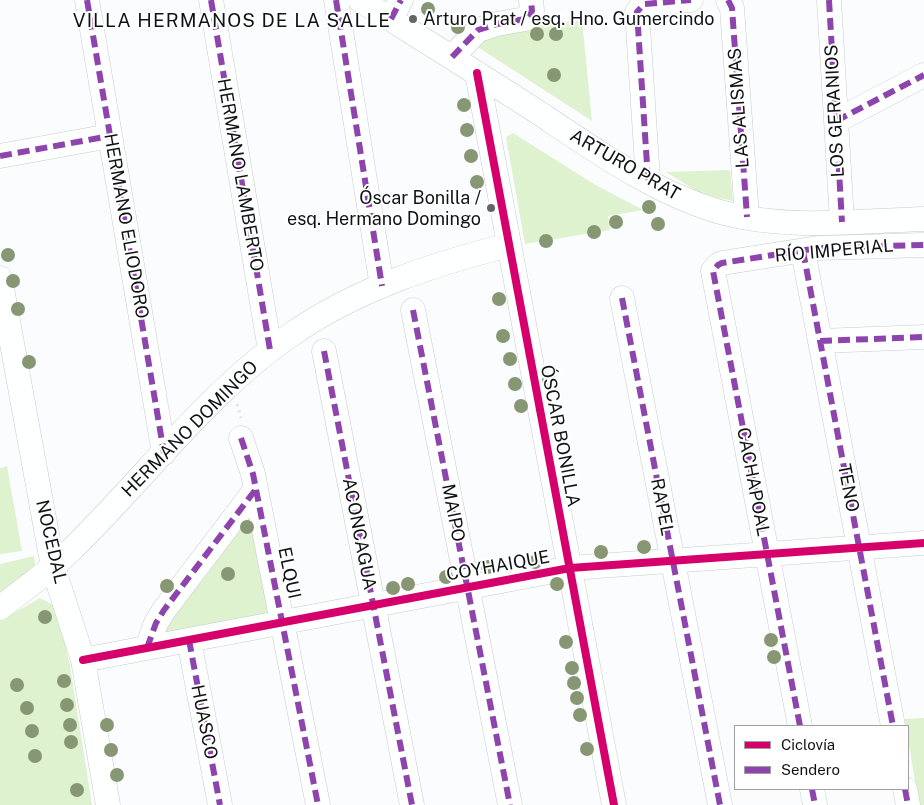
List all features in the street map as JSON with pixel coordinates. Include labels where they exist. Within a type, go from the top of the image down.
[{"type":"street","name":"HERMANO ELIODORO","points":[[87,0],[164,453]]},
{"type":"street","name":"HERMANO LAMBERTO","points":[[211,0],[270,350]]},
{"type":"street","points":[[336,0],[382,286]]},
{"type":"street","name":"ARTURO PRAT","points":[[360,0],[396,10],[452,57],[576,138],[684,200],[726,214],[790,222],[924,219]]},
{"type":"street","points":[[452,57],[478,30],[497,24],[526,20],[532,11],[531,0]]},
{"type":"street","points":[[648,180],[637,17],[640,7],[649,3],[691,0]]},
{"type":"street","name":"LAS ALISMAS","points":[[728,0],[732,8],[747,217]]},
{"type":"street","name":"LOS GERANIOS","points":[[829,0],[842,222]]},
{"type":"street","name":"ÓSCAR BONILLA","points":[[477,73],[614,805]]},
{"type":"street","points":[[836,121],[924,74]]},
{"type":"street","points":[[0,156],[110,136]]},
{"type":"street","name":"HERMANO DOMINGO","points":[[0,608],[53,567],[232,383],[270,350],[317,318],[382,286],[440,264],[509,245]]},
{"type":"street","name":"RÍO IMPERIAL","points":[[715,267],[722,263],[803,251],[924,245]]},
{"type":"street","name":"TENO","points":[[803,251],[893,725]]},
{"type":"street","name":"CACHAPOAL","points":[[715,267],[714,275],[800,725]]},
{"type":"street","name":"NOCEDAL","points":[[0,278],[53,567],[84,660],[108,805]]},
{"type":"street","name":"RAPEL","points":[[622,298],[720,805]]},
{"type":"street","name":"MAIPO","points":[[413,310],[510,805]]},
{"type":"street","points":[[820,341],[924,337]]},
{"type":"street","name":"ACONCAGUA","points":[[324,351],[412,805]]},
{"type":"street","name":"ELQUI","points":[[241,438],[256,489],[284,622],[318,805]]},
{"type":"street","points":[[147,648],[156,623],[164,610],[256,489]]},
{"type":"street","name":"COYHAIQUE","points":[[84,660],[570,568],[924,543]]},
{"type":"street","name":"HUASCO","points":[[189,640],[220,805]]},
{"type":"street","points":[[812,790],[815,805]]},
{"type":"street","points":[[905,790],[908,805]]},
{"type":"path","points":[[232,383],[242,422],[241,438]]},
{"type":"green space","points":[[582,20],[592,121],[476,46],[494,31]]},
{"type":"green space","points":[[513,133],[594,184],[643,210],[608,216],[610,230],[525,244],[506,137]]},
{"type":"green space","points":[[730,170],[733,201],[701,194],[666,172]]},
{"type":"green space","points":[[7,466],[22,551],[0,554],[0,468]]},
{"type":"green space","points":[[253,510],[276,616],[156,635]]},
{"type":"green space","points":[[34,556],[35,563],[30,575],[19,586],[0,599],[0,564]]},
{"type":"green space","points":[[40,598],[57,607],[70,666],[92,805],[0,805],[0,621]]},
{"type":"green space","points":[[924,718],[924,805],[919,805],[909,745],[909,725],[906,725],[904,719]]},
{"type":"marked path","points":[[87,0],[164,453]]},
{"type":"marked path","points":[[211,0],[270,350]]},
{"type":"marked path","points":[[336,0],[382,286]]},
{"type":"marked path","points":[[391,19],[401,0]]},
{"type":"marked path","points":[[452,57],[478,30],[497,24],[525,19],[532,11],[531,0]]},
{"type":"marked path","points":[[648,180],[637,12],[644,4],[691,0]]},
{"type":"marked path","points":[[728,0],[732,8],[747,217]]},
{"type":"marked path","points":[[829,0],[842,222]]},
{"type":"marked path","points":[[836,121],[924,75]]},
{"type":"marked path","points":[[0,156],[110,136]]},
{"type":"marked path","points":[[800,725],[713,271],[722,263],[818,248],[924,245]]},
{"type":"marked path","points":[[803,251],[893,725]]},
{"type":"marked path","points":[[622,298],[720,805]]},
{"type":"marked path","points":[[413,310],[510,805]]},
{"type":"marked path","points":[[820,341],[924,337]]},
{"type":"marked path","points":[[324,351],[412,805]]},
{"type":"marked path","points":[[241,438],[253,474],[318,805]]},
{"type":"marked path","points":[[147,648],[156,623],[164,610],[256,489]]},
{"type":"marked path","points":[[189,640],[220,805]]},
{"type":"marked path","points":[[812,790],[815,805]]},
{"type":"marked path","points":[[905,790],[908,805]]},
{"type":"cycle path","points":[[477,73],[614,805]]},
{"type":"cycle path","points":[[83,660],[570,568],[924,543]]},
{"type":"place","name":"Arturo Prat / esq. Hno. Gumercindo","points":[[413,19]]},
{"type":"place","name":"Óscar Bonilla / esq. Hermano Domingo","points":[[491,208]]},
{"type":"district","name":"VILLA HERMANOS DE LA SALLE","points":[[232,21]]}]
